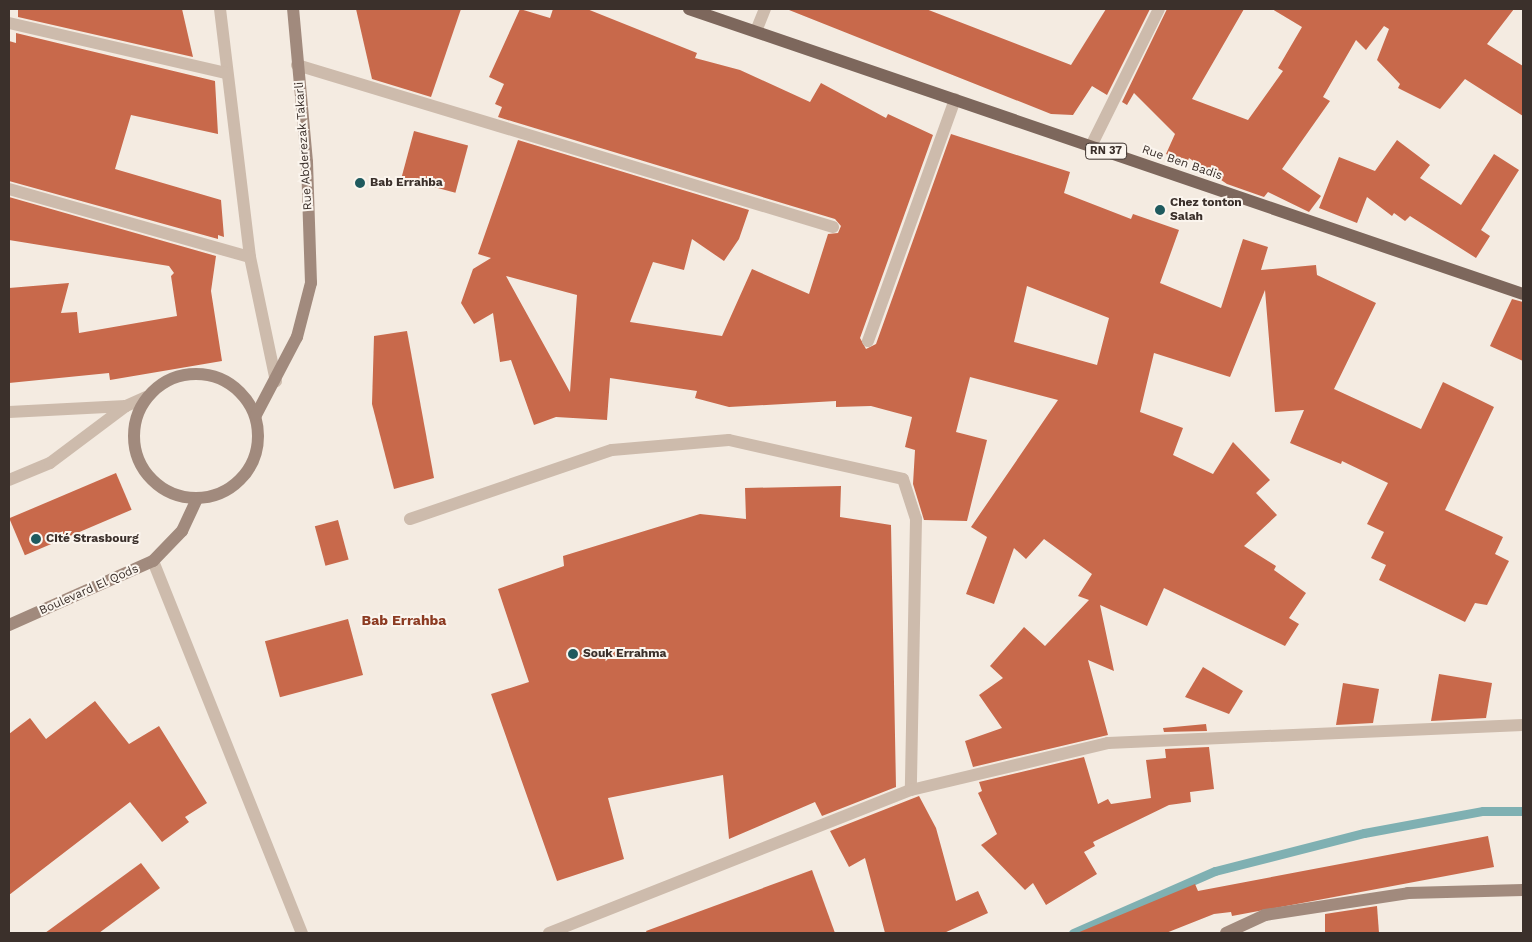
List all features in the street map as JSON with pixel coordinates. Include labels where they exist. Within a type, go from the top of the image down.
[{"type":"main road","name":"Rue Abderezak Takarli","points":[[256,415],[276,381],[297,337],[311,283],[307,162],[293,9]]},
{"type":"main road","name":"Rue Ben Badis","points":[[690,9],[1523,294]]},
{"type":"main road","points":[[207,374],[237,388],[256,415],[257,454],[248,472],[234,487],[197,499],[169,493],[147,476],[139,459],[134,423],[146,398],[173,377],[207,374]]},
{"type":"main road","name":"Boulevard El Qods","points":[[9,625],[153,561],[182,532],[197,499]]},
{"type":"main road","points":[[1226,933],[1265,914],[1408,893],[1522,890]]},
{"type":"street","points":[[220,9],[226,73],[250,257],[276,381]]},
{"type":"street","points":[[756,32],[765,9]]},
{"type":"street","points":[[1091,146],[1159,9]]},
{"type":"street","points":[[9,23],[226,73]]},
{"type":"street","points":[[298,65],[833,228]]},
{"type":"street","points":[[868,341],[955,99]]},
{"type":"street","points":[[9,188],[250,257]]},
{"type":"street","points":[[9,480],[50,463],[126,406],[146,398]]},
{"type":"street","points":[[9,412],[126,406]]},
{"type":"street","points":[[410,519],[612,450],[719,440],[903,479],[916,519],[911,790]]},
{"type":"street","points":[[153,561],[302,933]]},
{"type":"street","points":[[549,933],[911,790],[1108,743],[1523,725]]},
{"type":"building","points":[[18,9],[182,9],[193,57],[18,17]]},
{"type":"building","points":[[356,9],[461,9],[431,97],[372,79]]},
{"type":"building","points":[[520,9],[550,18],[553,9],[587,9],[697,53],[695,58],[740,70],[810,102],[821,83],[886,118],[888,114],[933,135],[860,338],[866,349],[876,344],[951,134],[1070,172],[1064,193],[1131,219],[1133,214],[1179,230],[1160,283],[1221,308],[1243,239],[1268,247],[1261,270],[1316,265],[1317,275],[1376,303],[1334,389],[1421,429],[1443,382],[1494,407],[1445,510],[1503,537],[1495,554],[1509,561],[1487,605],[1475,603],[1465,622],[1379,580],[1386,565],[1371,558],[1384,532],[1367,524],[1388,483],[1342,461],[1341,464],[1290,443],[1304,410],[1275,412],[1265,290],[1230,377],[1154,353],[1140,412],[1183,428],[1173,455],[1213,474],[1233,442],[1270,480],[1256,493],[1277,515],[1244,546],[1276,566],[1274,570],[1306,593],[1289,618],[1299,624],[1285,646],[1164,588],[1147,626],[1100,605],[1114,671],[1088,660],[1108,735],[973,767],[965,741],[1002,728],[979,695],[1003,678],[990,666],[1024,627],[1045,646],[1089,600],[1078,596],[1092,574],[1044,539],[1026,559],[1014,548],[994,604],[966,594],[987,537],[971,527],[1058,400],[970,377],[956,432],[987,440],[967,521],[924,520],[913,484],[915,450],[905,447],[912,417],[871,406],[836,407],[836,401],[729,407],[695,398],[697,391],[610,378],[607,420],[556,417],[534,425],[511,360],[500,362],[493,313],[474,324],[461,303],[473,269],[491,258],[478,254],[518,140],[749,210],[739,239],[724,261],[692,239],[684,270],[653,262],[630,322],[722,336],[752,269],[809,294],[828,234],[838,233],[841,226],[835,219],[498,117],[502,107],[495,104],[504,84],[489,77]],"holes":[[[506,276],[577,295],[570,392]],[[1027,286],[1109,318],[1097,365],[1014,342]]]},
{"type":"building","points":[[926,9],[1071,65],[1106,9],[1150,9],[1107,95],[1092,86],[1073,115],[1051,114],[789,10]]},
{"type":"building","points":[[1167,9],[1244,9],[1192,99],[1248,120],[1283,71],[1278,68],[1302,27],[1272,9],[1514,9],[1487,44],[1523,66],[1523,116],[1465,79],[1440,109],[1398,88],[1400,84],[1377,60],[1389,29],[1384,26],[1366,50],[1356,40],[1323,97],[1330,101],[1282,169],[1321,196],[1309,212],[1268,192],[1264,197],[1227,184],[1189,158],[1187,163],[1166,154],[1175,134],[1134,93],[1127,105],[1122,102]]},
{"type":"building","points":[[16,33],[215,81],[218,134],[131,115],[115,169],[221,200],[224,237],[218,235],[218,239],[9,181],[9,41],[16,43]]},
{"type":"building","points":[[414,131],[468,145],[455,193],[401,178]]},
{"type":"building","points":[[1397,140],[1430,165],[1420,178],[1461,205],[1494,154],[1519,170],[1481,230],[1490,236],[1476,258],[1410,216],[1405,221],[1394,213],[1392,216],[1367,197],[1357,223],[1319,208],[1339,157],[1375,171]]},
{"type":"building","points":[[9,197],[216,256],[211,291],[222,361],[110,380],[109,373],[9,383],[9,288],[69,283],[61,313],[77,312],[79,333],[177,316],[171,276],[174,273],[169,266],[9,240]]},
{"type":"building","points":[[1512,299],[1523,302],[1523,361],[1490,346]]},
{"type":"building","points":[[407,331],[434,478],[394,489],[372,404],[374,336]]},
{"type":"building","name":"Cité Strasbourg","points":[[116,473],[132,510],[25,555],[9,518]]},
{"type":"building","points":[[841,486],[840,517],[891,525],[896,787],[822,816],[815,802],[729,839],[723,775],[608,798],[624,859],[557,881],[491,694],[529,682],[498,589],[564,566],[563,556],[700,514],[746,519],[745,488]]},
{"type":"building","points":[[338,520],[349,560],[325,566],[315,526]]},
{"type":"building","points":[[348,619],[363,675],[280,697],[265,641]]},
{"type":"building","points":[[1203,667],[1243,691],[1229,714],[1185,697]]},
{"type":"building","points":[[1439,674],[1492,683],[1486,718],[1431,721]]},
{"type":"building","points":[[1343,683],[1379,689],[1373,723],[1336,725]]},
{"type":"building","points":[[95,701],[129,744],[159,726],[207,803],[185,817],[189,822],[162,842],[130,802],[9,895],[9,734],[30,718],[46,739]]},
{"type":"building","points":[[1206,724],[1207,731],[1164,732],[1163,728]]},
{"type":"building","points":[[1209,747],[1214,789],[1190,792],[1191,802],[1169,805],[1093,842],[1095,846],[1084,852],[1097,874],[1046,905],[1033,883],[1025,890],[981,845],[997,834],[978,793],[982,791],[979,782],[1084,757],[1098,804],[1108,799],[1111,804],[1151,798],[1146,760],[1166,758],[1165,749]]},
{"type":"building","points":[[919,796],[936,828],[956,901],[978,891],[988,913],[944,933],[885,933],[865,858],[849,867],[830,831]]},
{"type":"building","points":[[1488,836],[1494,867],[1232,916],[1231,912],[1214,914],[1166,933],[1077,933],[1195,884],[1198,891]]},
{"type":"building","points":[[141,863],[160,888],[99,933],[45,933]]},
{"type":"building","points":[[812,870],[835,933],[647,933],[646,931]]},
{"type":"building","points":[[1377,906],[1379,933],[1325,933],[1325,914]]},
{"type":"waterway","points":[[1073,933],[1215,871],[1364,833],[1483,811],[1523,811]]},
{"type":"place","name":"Bab Errahba","points":[[360,183]]},
{"type":"place","name":"Chez tonton Salah","points":[[1160,210]]},
{"type":"place","name":"Cité Strasbourg","points":[[36,539]]},
{"type":"place","name":"Souk Errahma","points":[[573,654]]},
{"type":"district","name":"Bab Errahba","points":[[404,620]]}]
